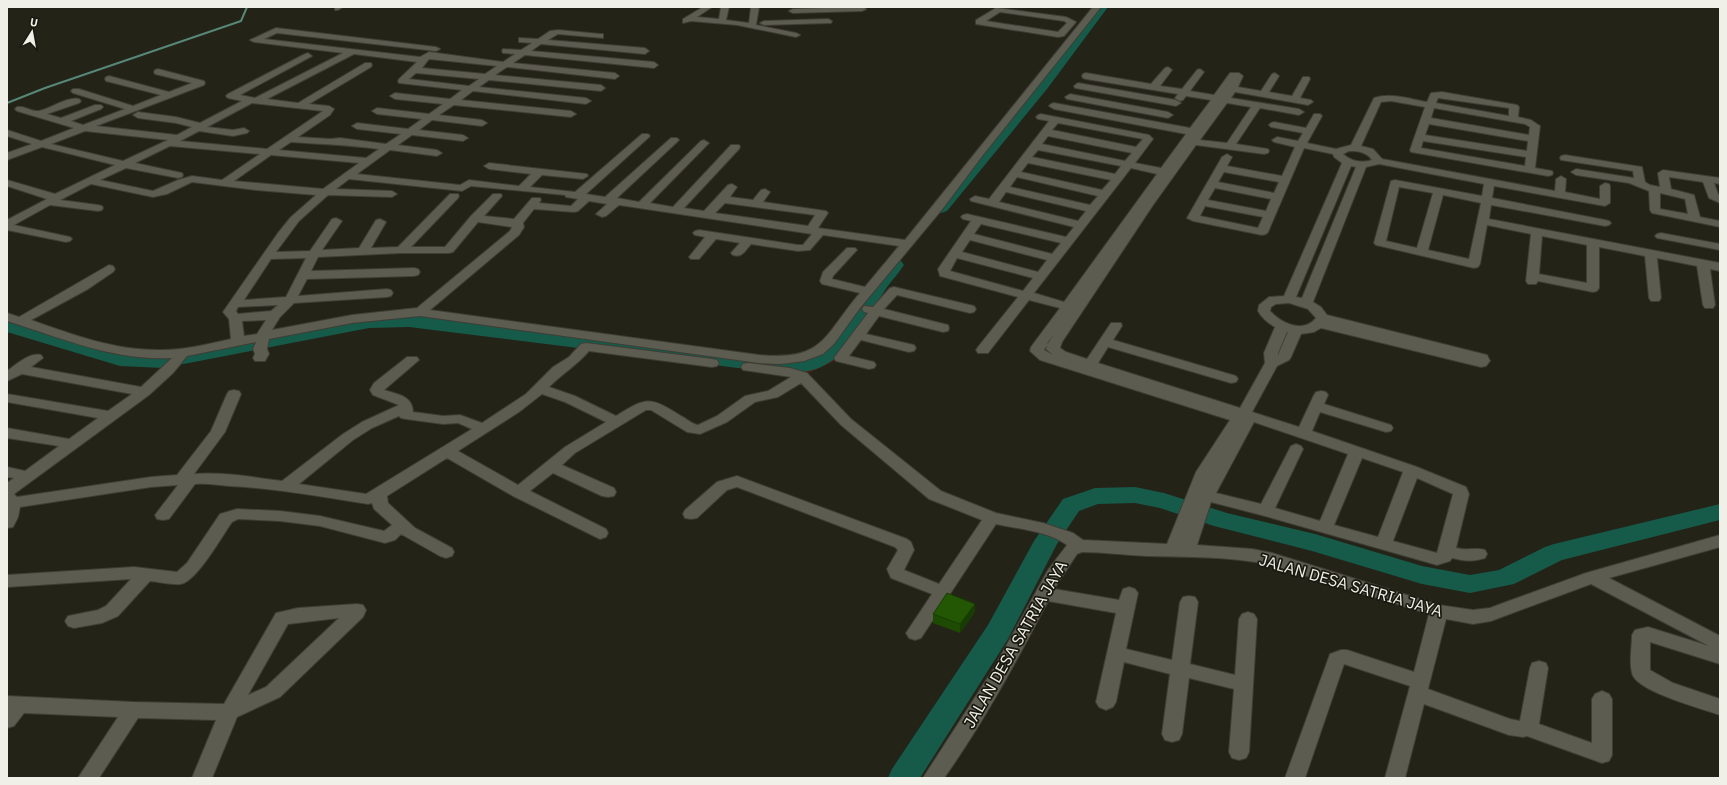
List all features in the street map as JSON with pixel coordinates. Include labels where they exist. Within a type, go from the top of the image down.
[{"type":"street","points":[[686,21],[701,16],[708,7]]},
{"type":"street","points":[[752,24],[755,7]]},
{"type":"street","points":[[590,341],[759,359],[789,360],[801,358],[819,351],[829,342],[858,307],[1074,28],[1096,7]]},
{"type":"street","points":[[701,16],[713,21],[724,14],[752,24],[794,34],[802,28],[796,22],[793,9],[862,9]]},
{"type":"street","points":[[990,16],[1074,28],[1058,35],[979,23],[990,16]]},
{"type":"street","points":[[752,24],[828,21]]},
{"type":"street","points":[[586,101],[402,81],[422,64],[424,58],[436,49],[274,30],[254,40],[352,52],[424,58],[504,65],[615,76]]},
{"type":"street","points":[[238,342],[235,318],[229,312],[282,235],[295,219],[325,192],[504,65],[556,32],[600,36]]},
{"type":"street","points":[[336,50],[355,40]]},
{"type":"street","points":[[394,96],[504,107],[568,117],[647,49],[522,40]]},
{"type":"street","points":[[506,51],[654,65]]},
{"type":"street","points":[[7,226],[90,181],[169,143],[215,118],[352,52]]},
{"type":"street","points":[[224,183],[330,110],[231,96],[308,56]]},
{"type":"street","points":[[301,105],[368,65]]},
{"type":"street","points":[[1094,65],[1070,96],[1058,107],[1159,126],[1194,136],[1228,152],[1264,151]]},
{"type":"street","points":[[415,70],[601,88]]},
{"type":"street","points":[[1154,87],[1168,70]]},
{"type":"street","points":[[7,156],[85,128],[137,112],[170,95],[201,83],[158,72]]},
{"type":"street","points":[[1124,82],[1132,72]]},
{"type":"street","points":[[1159,126],[1200,72]]},
{"type":"street","points":[[1086,76],[1299,112]]},
{"type":"street","points":[[1263,94],[1275,76]]},
{"type":"street","points":[[109,79],[170,95]]},
{"type":"street","points":[[1294,100],[1306,79]]},
{"type":"street","points":[[288,139],[330,142],[349,133],[410,83]]},
{"type":"street","points":[[1078,86],[1176,103]]},
{"type":"street","points":[[1200,496],[1266,511],[1437,559],[1444,557],[1447,551],[1461,492],[1412,470],[1357,451],[1243,417],[1089,368],[1050,354],[1053,344],[1072,308],[1167,172],[1229,88],[1308,102]]},
{"type":"street","points":[[289,104],[309,92]]},
{"type":"street","points":[[504,107],[522,94]]},
{"type":"street","points":[[38,114],[76,96],[137,112],[176,120],[198,127],[233,133],[244,131]]},
{"type":"street","points":[[1070,96],[1168,115]]},
{"type":"street","points":[[1354,148],[1379,99],[1391,98],[1528,122],[1535,126],[1530,170]]},
{"type":"street","points":[[1256,105],[1228,152],[1221,168],[1193,218],[1262,232],[1301,145],[1317,116]]},
{"type":"street","points":[[1430,105],[1415,150],[1548,173]]},
{"type":"street","points":[[62,121],[98,107]]},
{"type":"street","points":[[158,108],[170,112],[191,114]]},
{"type":"street","points":[[20,109],[85,128],[178,138]]},
{"type":"street","points":[[377,111],[434,116],[482,123]]},
{"type":"street","points":[[203,116],[215,118]]},
{"type":"street","points":[[984,350],[1027,296],[1040,276],[1069,241],[1092,209],[1148,139],[1041,117]]},
{"type":"street","points":[[992,203],[1055,120]]},
{"type":"street","points":[[1424,120],[1534,139]]},
{"type":"street","points":[[1274,125],[1309,131]]},
{"type":"street","points":[[349,133],[410,132],[463,138]]},
{"type":"street","points":[[1045,132],[1139,151]]},
{"type":"street","points":[[7,133],[39,144],[124,165],[178,175]]},
{"type":"street","points":[[349,133],[387,147],[437,153]]},
{"type":"street","points":[[574,195],[645,136]]},
{"type":"street","points":[[1419,137],[1532,156]]},
{"type":"street","points":[[602,214],[612,201],[674,140]]},
{"type":"street","points":[[1277,140],[1338,152],[1348,148],[1354,148],[1368,151],[1376,156],[1378,161]]},
{"type":"street","points":[[169,143],[271,151],[367,161]]},
{"type":"street","points":[[642,205],[704,143]]},
{"type":"street","points":[[1035,146],[1167,172]]},
{"type":"street","points":[[676,210],[735,147]]},
{"type":"street","points":[[1338,152],[1338,155],[1348,162],[1362,165],[1378,161],[1605,203]]},
{"type":"street","points":[[1565,158],[1638,169],[1640,183]]},
{"type":"street","points":[[1025,159],[1117,178]]},
{"type":"street","points":[[1289,299],[1348,162]]},
{"type":"street","points":[[1306,303],[1362,165]]},
{"type":"street","points":[[489,166],[583,176]]},
{"type":"street","points":[[1221,168],[1285,180]]},
{"type":"street","points":[[521,189],[539,172]]},
{"type":"street","points":[[1576,172],[1632,180],[1640,183],[1644,187],[1690,197],[1695,220]]},
{"type":"street","points":[[1014,173],[1105,194]]},
{"type":"street","points":[[1659,190],[1666,191],[1664,173],[1720,181]]},
{"type":"street","points":[[346,176],[462,188],[469,183],[574,195],[907,244]]},
{"type":"street","points":[[90,181],[152,194],[163,192],[190,179],[325,192],[392,194]]},
{"type":"street","points":[[1560,194],[1561,179]]},
{"type":"street","points":[[1707,179],[1713,196],[1720,200]]},
{"type":"street","points":[[1490,182],[1487,201],[1474,264],[1380,243],[1395,183],[1487,201],[1605,223]]},
{"type":"street","points":[[7,183],[53,200],[98,208]]},
{"type":"street","points":[[1212,184],[1278,197]]},
{"type":"street","points":[[1537,231],[1533,278],[1593,288],[1599,243],[1605,223],[1605,186]]},
{"type":"street","points":[[708,214],[732,187]]},
{"type":"street","points":[[1002,188],[1092,209]]},
{"type":"street","points":[[1659,190],[1656,211],[1720,224]]},
{"type":"street","points":[[1422,252],[1438,191]]},
{"type":"street","points":[[756,204],[764,192]]},
{"type":"street","points":[[420,312],[515,233],[518,227],[517,223],[534,203],[559,209],[574,209],[574,195]]},
{"type":"street","points":[[401,250],[454,196]]},
{"type":"street","points":[[269,256],[362,251],[448,250],[475,218],[497,196]]},
{"type":"street","points":[[790,208],[797,198]]},
{"type":"street","points":[[699,233],[806,248],[816,230],[822,213],[722,199]]},
{"type":"street","points":[[975,199],[1081,225]]},
{"type":"street","points":[[1202,202],[1270,215]]},
{"type":"street","points":[[475,218],[517,223]]},
{"type":"street","points":[[1069,241],[972,218],[968,236],[943,271],[945,274],[1072,308]]},
{"type":"street","points":[[1659,219],[1664,256]]},
{"type":"street","points":[[261,346],[275,315],[290,300],[314,254],[336,221]]},
{"type":"street","points":[[1483,221],[1720,267]]},
{"type":"street","points":[[362,251],[380,222]]},
{"type":"street","points":[[7,226],[66,239]]},
{"type":"street","points":[[695,257],[712,235]]},
{"type":"street","points":[[968,236],[1055,258]]},
{"type":"street","points":[[1661,236],[1720,247]]},
{"type":"street","points":[[737,253],[748,240]]},
{"type":"street","points":[[851,250],[828,275],[826,281],[869,291]]},
{"type":"street","points":[[955,254],[1040,276]]},
{"type":"street","points":[[1651,254],[1655,298]]},
{"type":"street","points":[[1703,264],[1709,306]]},
{"type":"street","points":[[21,321],[84,286],[109,269]]},
{"type":"street","points":[[303,275],[414,272]]},
{"type":"street","points":[[869,365],[841,358],[859,336],[876,311],[894,291],[970,308]]},
{"type":"street","points":[[234,304],[387,293]]},
{"type":"street","points":[[1321,321],[1319,311],[1306,303],[1289,299],[1273,300],[1265,305],[1264,311],[1269,318],[1282,327],[1296,330],[1311,328],[1321,321],[1460,352],[1482,358],[1483,361],[1481,363],[1321,321]]},
{"type":"street","points":[[858,307],[943,328]]},
{"type":"street","points":[[7,318],[21,321],[101,348],[180,357],[238,342],[261,346],[375,316],[420,312],[590,341],[790,372],[802,376],[846,422],[934,495],[992,518],[1043,529],[1073,541]]},
{"type":"street","points":[[235,318],[275,315]]},
{"type":"street","points":[[1089,368],[1104,342],[1116,326]]},
{"type":"street","points":[[1180,550],[1200,496],[1272,363],[1271,353],[1282,327]]},
{"type":"street","points":[[1272,363],[1284,357],[1296,330]]},
{"type":"street","points":[[859,336],[909,348]]},
{"type":"street","points":[[9,497],[84,491],[187,479],[211,478],[223,481],[253,482],[368,499],[531,397],[558,370],[574,360],[590,341]]},
{"type":"street","points":[[1104,342],[1231,379]]},
{"type":"street","points":[[7,523],[10,517],[9,497],[27,476],[144,392],[180,357]]},
{"type":"street","points":[[7,377],[36,358]]},
{"type":"street","points":[[412,360],[382,383],[377,390],[378,392],[405,404],[406,415],[443,420],[460,419],[483,428]]},
{"type":"street","points":[[19,369],[144,392]]},
{"type":"street","points":[[519,492],[570,450],[642,406],[650,405],[692,429],[702,429],[722,419],[750,399],[773,394],[802,376]]},
{"type":"street","points":[[539,388],[570,399],[616,421]]},
{"type":"street","points":[[163,515],[218,432],[234,394]]},
{"type":"street","points":[[7,398],[111,416]]},
{"type":"street","points":[[1302,434],[1319,401],[1386,428]]},
{"type":"street","points":[[284,487],[348,437],[367,425],[405,408]]},
{"type":"street","points":[[7,433],[71,444]]},
{"type":"street","points":[[1266,511],[1296,449]]},
{"type":"street","points":[[446,451],[519,492],[600,533]]},
{"type":"street","points":[[1325,528],[1357,451]]},
{"type":"street","points":[[551,466],[608,492]]},
{"type":"street","points":[[1384,544],[1412,470]]},
{"type":"street","points":[[7,472],[27,476]]},
{"type":"street","points":[[691,514],[722,486],[737,481],[901,543],[905,546],[906,550],[896,568],[897,574],[942,592]]},
{"type":"street","points":[[378,493],[380,505],[402,525],[415,536],[446,552]]},
{"type":"street","points":[[7,581],[134,572],[180,578],[193,567],[226,518],[234,514],[280,516],[320,521],[385,537],[389,536],[402,525]]},
{"type":"street","points":[[915,633],[992,518]]},
{"type":"street","name":"JALAN DESA SATRIA JAYA","points":[[933,778],[957,744],[1001,673],[1073,541],[1252,555],[1272,559],[1439,611],[1473,617],[1491,614],[1592,576],[1720,541]]},
{"type":"street","points":[[1447,551],[1466,556],[1479,554]]},
{"type":"street","points":[[74,621],[102,616],[112,611],[146,574]]},
{"type":"street","points":[[1592,576],[1720,644]]},
{"type":"street","points":[[1044,594],[1127,601],[1118,654],[1106,702]]},
{"type":"street","points":[[1172,734],[1190,602]]},
{"type":"street","points":[[7,720],[13,704],[133,710],[230,712],[273,692],[357,612],[357,610],[298,615],[282,618],[230,712],[202,778]]},
{"type":"street","points":[[1395,778],[1439,611]]},
{"type":"street","points":[[1239,752],[1248,619]]},
{"type":"street","points":[[1720,657],[1648,634],[1641,634],[1641,673],[1645,678],[1658,685],[1720,707]]},
{"type":"street","points":[[1118,654],[1243,684]]},
{"type":"street","points":[[1295,778],[1338,657],[1347,657],[1509,727],[1519,729],[1526,728],[1602,755],[1602,699]]},
{"type":"street","points":[[1526,728],[1529,725],[1539,668]]},
{"type":"street","points":[[88,778],[133,710]]},
{"type":"shaded area","points":[[1097,7],[1102,7],[1027,105],[879,285],[864,308],[876,311],[841,358],[802,376],[779,371],[599,349],[588,344],[409,321],[369,322],[179,359],[152,361],[120,360],[7,326],[7,317],[82,342],[148,354],[406,312],[777,361],[819,351]]},
{"type":"building","points":[[947,593],[975,604],[960,624],[933,614]]},
{"type":"waterway","points":[[7,103],[45,88],[241,21],[247,7]]},
{"type":"waterway","points":[[941,208],[1042,86],[1102,7]]},
{"type":"waterway","points":[[7,326],[120,360],[163,362],[369,322],[409,321],[787,368],[814,363],[827,355],[851,327],[880,284],[895,265]]},
{"type":"waterway","points":[[903,778],[998,632],[1046,541],[1071,505],[1095,496],[1135,495],[1164,501],[1223,520],[1315,543],[1422,575],[1470,584],[1505,578],[1554,553],[1720,512]]}]
